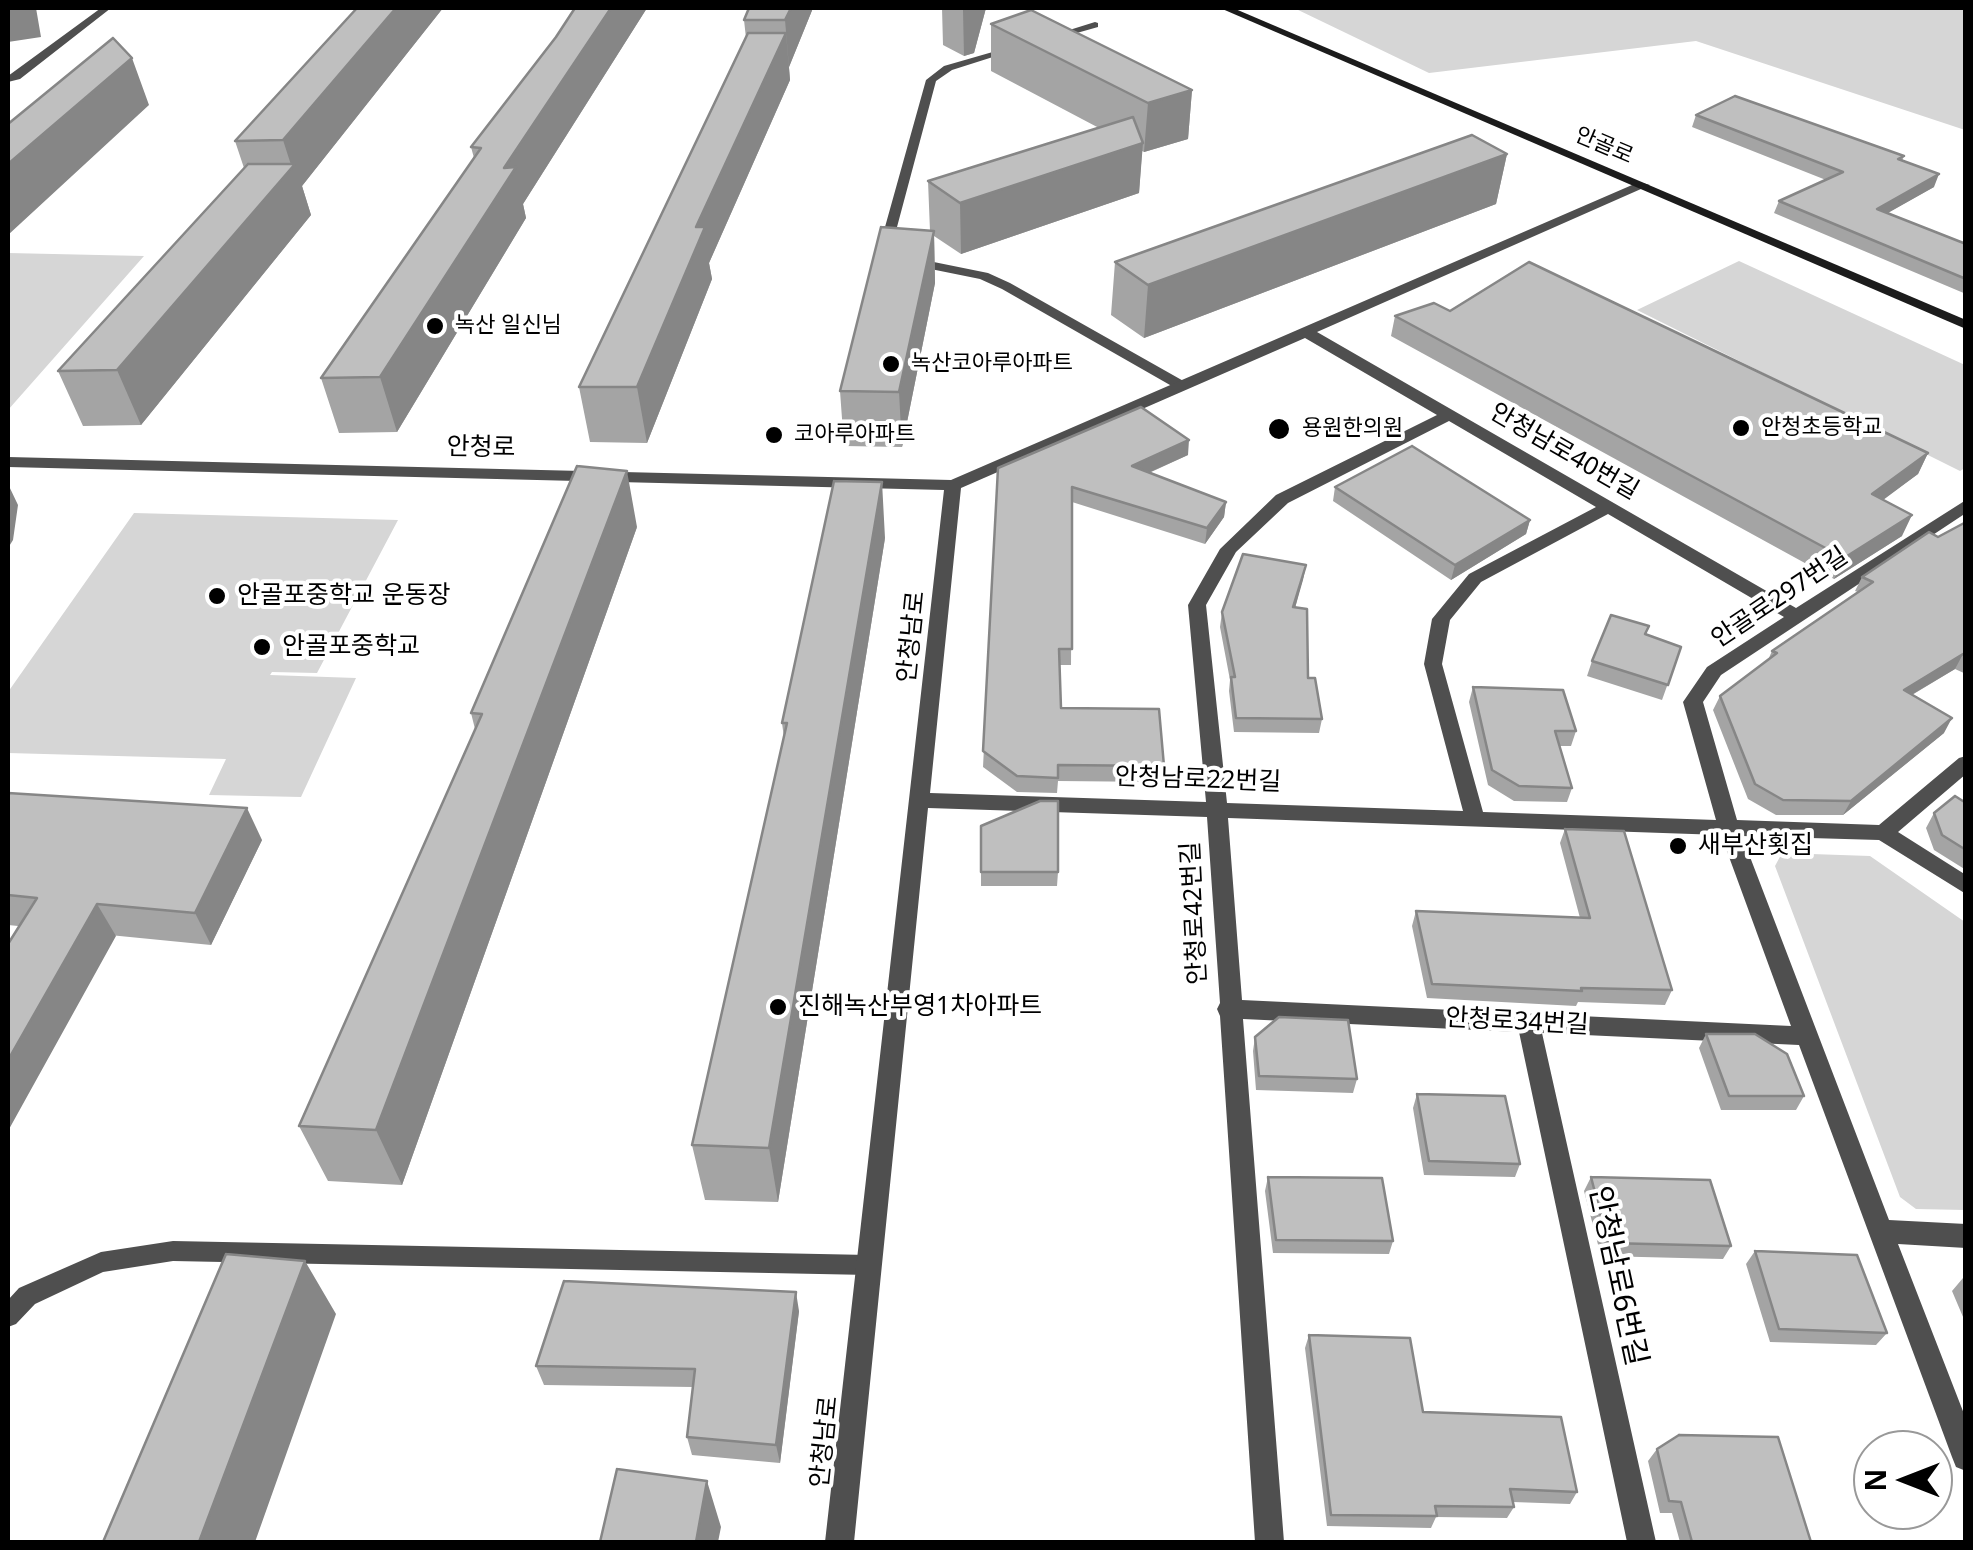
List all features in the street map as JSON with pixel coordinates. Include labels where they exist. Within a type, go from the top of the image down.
[{"type":"main road","name":"안골로","points":[[1226,8],[1966,325]]},
{"type":"street","points":[[953,485],[1644,185]]},
{"type":"street","name":"안청남로40번길","points":[[1306,332],[1796,616]]},
{"type":"street","name":"안청로42번길","points":[[1269,1542],[1228,1008],[1217,807],[1197,606],[1228,549],[1282,499],[1449,415]]},
{"type":"street","name":"안청로","points":[[8,462],[953,485]]},
{"type":"street","name":"안청남로","points":[[839,1542],[953,485]]},
{"type":"street","name":"안골로297번길","points":[[1729,830],[1693,702],[1714,671],[1966,505]]},
{"type":"street","points":[[1475,819],[1433,664],[1442,620],[1475,578],[1609,507]]},
{"type":"street","points":[[1966,763],[1883,833],[1966,886]]},
{"type":"street","name":"안청남로22번길","points":[[920,800],[1217,807],[1729,830],[1883,833]]},
{"type":"street","points":[[1729,830],[1966,1457]]},
{"type":"street","name":"안청로34번길","points":[[1228,1008],[1807,1036]]},
{"type":"street","name":"안청남로6번길","points":[[1528,1022],[1642,1542]]},
{"type":"street","points":[[1881,1231],[1966,1236]]},
{"type":"lane","points":[[8,78],[16,77],[106,8]]},
{"type":"lane","points":[[1095,25],[948,68],[932,80],[891,227],[892,244],[910,260],[984,276],[1006,286],[1182,386]]},
{"type":"lane","points":[[8,1316],[26,1296],[100,1262],[173,1250],[869,1265]]},
{"type":"shaded area","points":[[1294,8],[1965,8],[1965,130],[1696,41],[1429,73]]},
{"type":"shaded area","points":[[8,253],[144,256],[8,410]]},
{"type":"shaded area","points":[[1739,261],[1965,365],[1965,468],[1960,471],[1637,310]]},
{"type":"shaded area","name":"안골포중학교 운동장","points":[[134,513],[398,520],[317,673],[270,675],[356,678],[301,797],[209,795],[226,759],[8,753],[8,692]]},
{"type":"shaded area","points":[[1782,853],[1870,856],[1965,922],[1965,1210],[1916,1209],[1900,1197],[1775,866]]},
{"type":"building","points":[[357,8],[396,8],[283,140],[235,141]]},
{"type":"building","points":[[575,8],[611,8],[504,168],[516,167],[380,377],[321,378],[481,148],[471,147]]},
{"type":"building","points":[[749,8],[791,8],[785,20],[744,20]]},
{"type":"building","points":[[1031,10],[1192,90],[1148,103],[991,24]]},
{"type":"building","points":[[748,33],[786,33],[696,227],[705,227],[637,387],[579,387]]},
{"type":"building","points":[[113,38],[132,58],[8,164],[8,124]]},
{"type":"building","points":[[1735,96],[1904,156],[1898,159],[1939,174],[1877,209],[1966,244],[1966,279],[1779,201],[1843,172],[1696,115]]},
{"type":"building","points":[[1133,117],[1143,143],[960,203],[928,181]]},
{"type":"building","points":[[1472,135],[1507,154],[1148,285],[1115,262]]},
{"type":"building","points":[[248,164],[295,164],[117,370],[58,371]]},
{"type":"building","points":[[881,227],[934,231],[899,392],[840,391]]},
{"type":"building","points":[[1529,262],[1928,453],[1872,494],[1912,515],[1844,558],[1395,316],[1434,303],[1450,311]]},
{"type":"building","points":[[1141,407],[1189,440],[1132,466],[1226,502],[1207,528],[1072,487],[1072,649],[1059,649],[1061,708],[1159,709],[1164,766],[1058,765],[1058,778],[1017,776],[983,751],[998,468]]},
{"type":"building","points":[[1412,446],[1530,520],[1455,565],[1335,487]]},
{"type":"building","points":[[577,466],[627,471],[376,1130],[299,1126],[482,714],[471,713]]},
{"type":"building","points":[[834,481],[882,482],[769,1148],[692,1145],[787,723],[782,723]]},
{"type":"building","points":[[1966,522],[1966,655],[1904,690],[1952,718],[1851,801],[1783,800],[1755,784],[1720,696],[1777,653],[1772,651],[1873,582],[1862,577],[1929,532],[1938,537]]},
{"type":"building","points":[[1243,554],[1306,565],[1293,607],[1307,609],[1308,678],[1315,678],[1322,719],[1236,718],[1231,677],[1235,677],[1222,612]]},
{"type":"building","points":[[1611,615],[1649,626],[1645,634],[1681,647],[1668,685],[1592,661]]},
{"type":"building","points":[[1473,687],[1563,690],[1576,731],[1555,731],[1572,788],[1519,786],[1492,770]]},
{"type":"building","points":[[8,793],[247,808],[195,913],[97,904],[8,1060],[8,944],[37,898],[8,895]]},
{"type":"building","points":[[1955,796],[1966,803],[1966,850],[1942,835],[1934,813]]},
{"type":"building","points":[[1040,801],[1058,801],[1058,872],[981,872],[981,826]]},
{"type":"building","points":[[1565,829],[1624,831],[1672,990],[1581,988],[1582,991],[1432,984],[1416,911],[1590,918]]},
{"type":"building","points":[[1279,1017],[1348,1020],[1357,1079],[1259,1076],[1255,1037]]},
{"type":"building","points":[[1706,1034],[1755,1034],[1787,1054],[1804,1096],[1729,1096]]},
{"type":"building","points":[[1417,1094],[1505,1096],[1520,1164],[1429,1161]]},
{"type":"building","points":[[1268,1177],[1382,1178],[1393,1241],[1276,1240]]},
{"type":"building","points":[[1591,1177],[1710,1180],[1731,1246],[1608,1243]]},
{"type":"building","points":[[1755,1251],[1857,1255],[1887,1333],[1779,1329]]},
{"type":"building","points":[[226,1254],[305,1261],[199,1542],[103,1542]]},
{"type":"building","points":[[564,1281],[796,1292],[776,1445],[687,1437],[695,1369],[536,1366]]},
{"type":"building","points":[[1309,1335],[1410,1338],[1423,1412],[1561,1417],[1577,1492],[1510,1489],[1514,1507],[1435,1506],[1437,1516],[1331,1515]]},
{"type":"building","points":[[1679,1435],[1778,1437],[1811,1542],[1692,1542],[1681,1502],[1669,1501],[1657,1449]]},
{"type":"building","points":[[617,1469],[707,1481],[696,1542],[600,1542]]},
{"type":"place","name":"녹산 일신님","points":[[435,326]]},
{"type":"place","name":"녹산코아루아파트","points":[[891,364]]},
{"type":"place","name":"안청초등학교","points":[[1741,428]]},
{"type":"place","name":"용원한의원","points":[[1279,429]]},
{"type":"place","name":"코아루아파트","points":[[774,435]]},
{"type":"place","name":"안골포중학교 운동장","points":[[217,596]]},
{"type":"place","name":"안골포중학교","points":[[262,647]]},
{"type":"place","name":"새부산횟집","points":[[1678,846]]},
{"type":"place","name":"진해녹산부영1차아파트","points":[[778,1007]]}]
